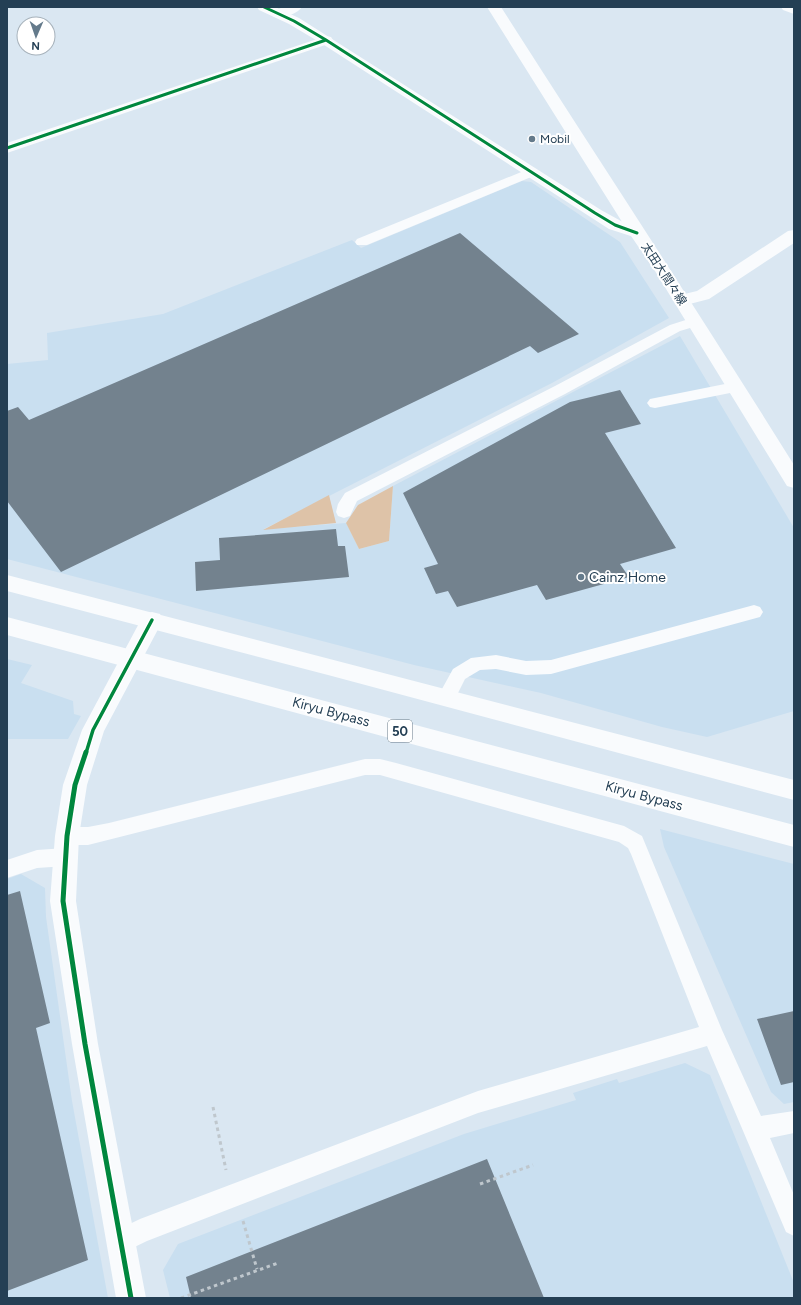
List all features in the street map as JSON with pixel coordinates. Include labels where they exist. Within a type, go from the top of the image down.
[{"type":"main road","points":[[264,7],[326,40],[615,225],[637,233]]},
{"type":"main road","points":[[279,14],[295,7]]},
{"type":"main road","name":"太田大間々線","points":[[494,7],[637,233],[682,300],[794,481]]},
{"type":"main road","points":[[788,7],[794,10]]},
{"type":"main road","points":[[7,148],[326,40]]},
{"type":"main road","points":[[682,300],[703,294],[794,235]]},
{"type":"main road","points":[[7,583],[794,790]]},
{"type":"main road","points":[[131,1298],[85,1044],[63,901],[66,847],[75,785],[93,730],[152,620]]},
{"type":"main road","name":"Kiryu Bypass","points":[[7,626],[794,836]]},
{"type":"lane","points":[[362,242],[531,172]]},
{"type":"lane","points":[[344,512],[346,504],[351,497],[553,394],[675,328],[695,322]]},
{"type":"lane","points":[[655,403],[735,387]]},
{"type":"lane","points":[[446,698],[459,674],[477,663],[496,662],[526,668],[551,667],[754,612]]},
{"type":"lane","points":[[7,869],[37,859],[88,836],[365,767],[380,767],[396,771],[624,835],[635,842],[640,852],[713,1034],[755,1129],[794,1224]]},
{"type":"lane","points":[[120,1242],[140,1231],[478,1102],[713,1034]]},
{"type":"lane","points":[[755,1129],[794,1122]]},
{"type":"path","points":[[213,1107],[228,1177]]},
{"type":"path","points":[[480,1184],[533,1165]]},
{"type":"path","points":[[242,1218],[257,1269]]},
{"type":"path","points":[[181,1298],[278,1262]]},
{"type":"shaded area","points":[[522,181],[531,182],[620,242],[669,318],[552,383],[264,529],[346,523],[359,549],[389,541],[393,486],[680,336],[794,528],[794,711],[707,737],[662,727],[541,693],[414,665],[7,559],[7,364],[48,360],[47,333],[163,314],[352,240],[361,248]]},
{"type":"shaded area","points":[[393,486],[389,541],[359,549],[346,523],[358,505]]},
{"type":"shaded area","points":[[329,495],[336,523],[263,530]]},
{"type":"shaded area","points":[[7,659],[32,665],[21,683],[73,701],[74,714],[81,716],[68,739],[7,739]]},
{"type":"shaded area","points":[[660,829],[794,864],[794,1102],[784,1104],[771,1092],[664,847]]},
{"type":"shaded area","points":[[21,874],[45,888],[46,917],[72,1101],[108,1298],[7,1298],[7,879]]},
{"type":"shaded area","points":[[685,1063],[710,1075],[794,1283],[794,1298],[170,1298],[163,1270],[178,1244],[464,1134],[576,1100],[573,1093],[617,1079],[619,1083]]},
{"type":"building","points":[[460,233],[579,334],[538,353],[530,346],[61,572],[7,501],[7,411],[18,407],[29,420]]},
{"type":"building","points":[[620,390],[641,424],[605,433],[676,548],[620,564],[629,577],[546,600],[537,585],[457,607],[448,591],[436,594],[424,568],[438,564],[403,493],[570,402]]},
{"type":"building","points":[[336,529],[338,546],[345,546],[349,577],[196,591],[195,562],[220,560],[219,538]]},
{"type":"building","points":[[20,891],[50,1023],[36,1028],[88,1260],[7,1291],[7,895]]},
{"type":"building","points":[[794,1011],[794,1082],[781,1085],[757,1019]]},
{"type":"building","points":[[487,1159],[544,1298],[191,1298],[186,1277]]},
{"type":"cycle path","points":[[264,7],[294,21],[326,40],[595,213],[615,225],[637,233]]},
{"type":"cycle path","points":[[7,148],[326,40]]},
{"type":"cycle path","points":[[131,1298],[85,1044],[63,901],[67,836],[75,785],[93,730],[152,620]]},
{"type":"place","name":"Mobil","points":[[532,139]]},
{"type":"place","name":"Cainz Home","points":[[581,577]]}]
